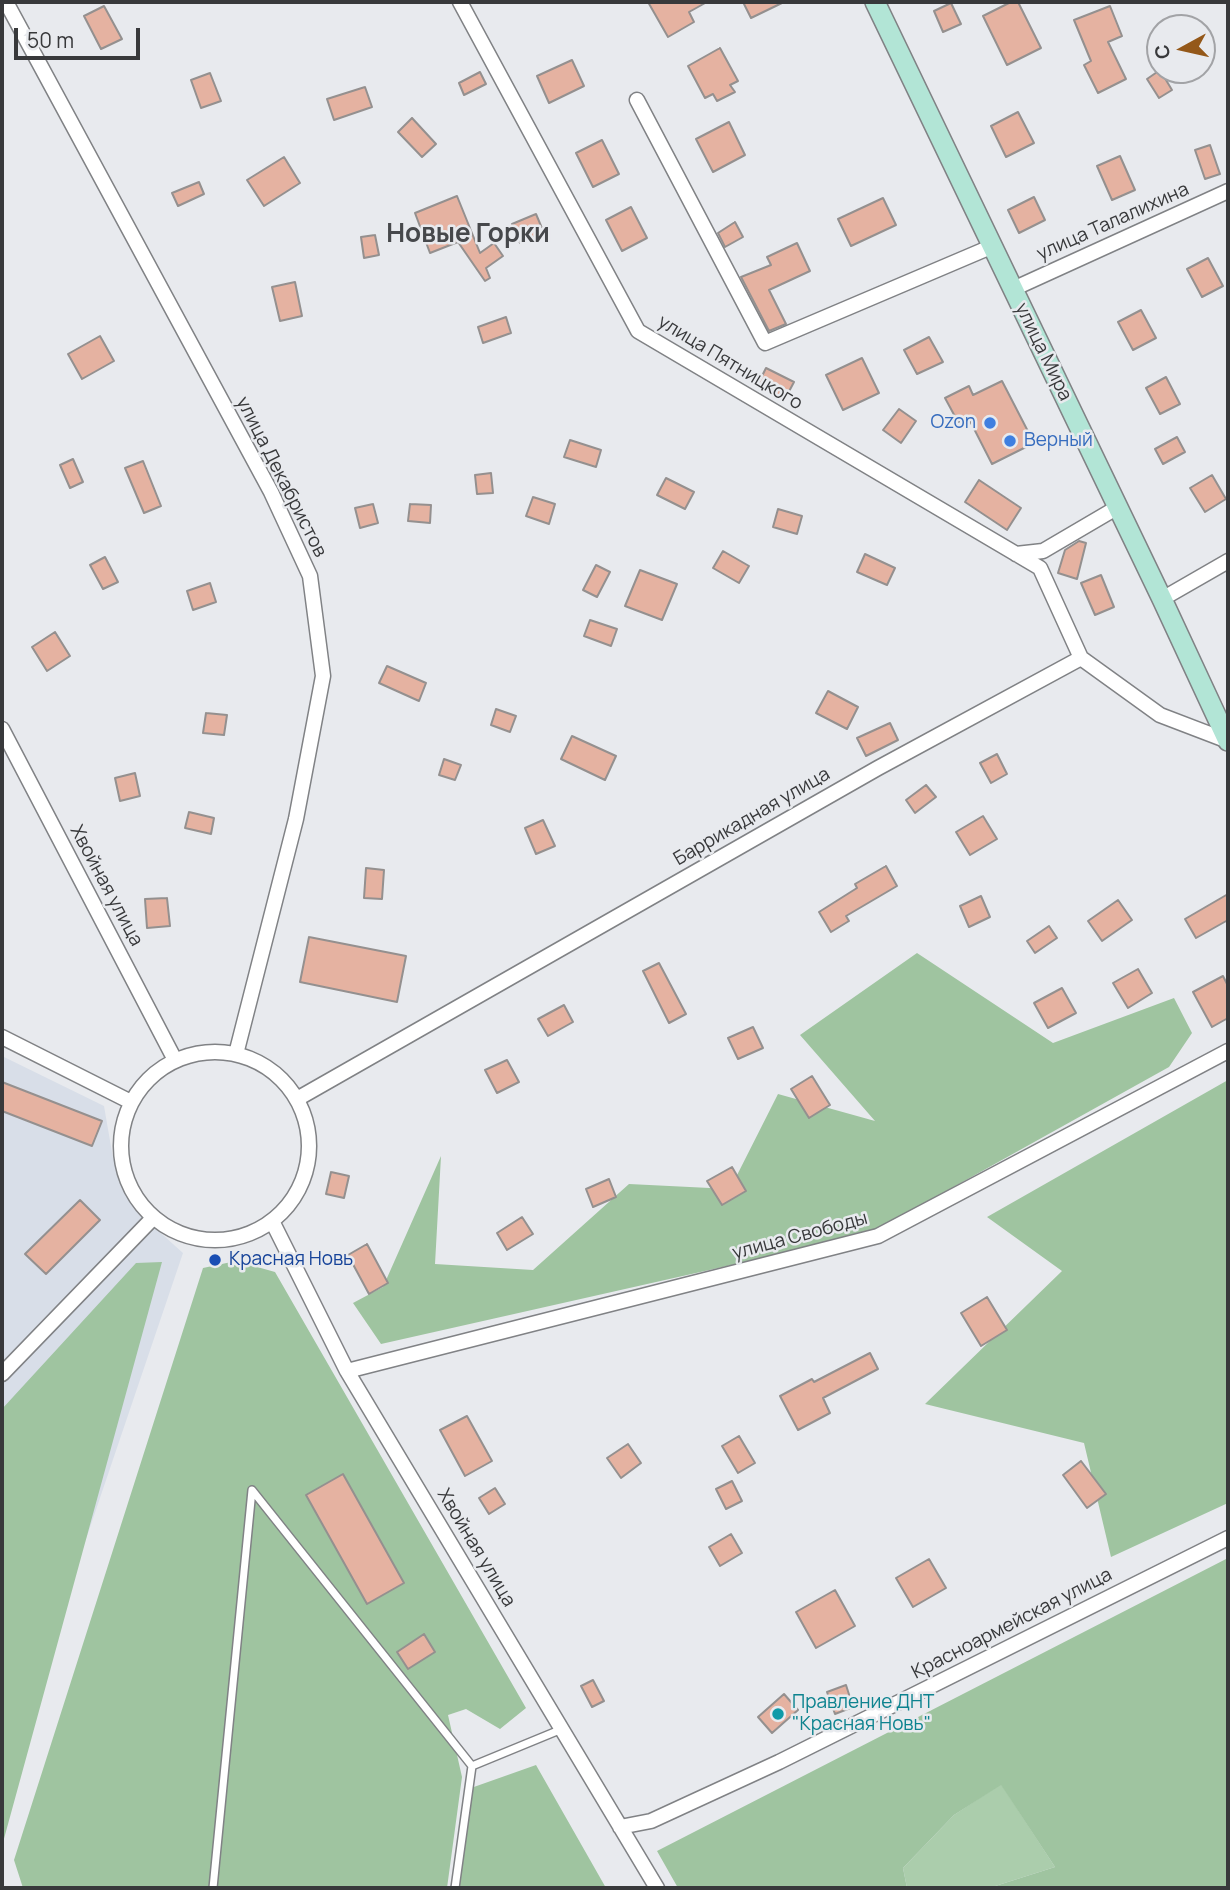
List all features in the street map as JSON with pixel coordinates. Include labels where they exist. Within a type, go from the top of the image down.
[{"type":"street","name":"улица Декабристов","points":[[6,2],[271,492],[310,576],[323,676],[296,819],[236,1054]]},
{"type":"street","name":"улица Пятницкого","points":[[460,2],[639,331],[1040,568],[1081,658]]},
{"type":"street","name":"улица Мира","points":[[875,2],[1228,741]]},
{"type":"street","points":[[637,100],[765,343],[993,246]]},
{"type":"street","name":"улица Талалихина","points":[[1013,289],[1228,191]]},
{"type":"street","points":[[1016,554],[1043,551],[1118,507]]},
{"type":"street","points":[[1162,599],[1228,561]]},
{"type":"street","points":[[1081,658],[1160,715],[1228,741]]},
{"type":"street","name":"Баррикадная улица","points":[[297,1099],[866,775],[1081,658]]},
{"type":"street","name":"Хвойная улица","points":[[2,729],[175,1060]]},
{"type":"street","points":[[2,1037],[131,1102]]},
{"type":"street","name":"улица Свободы","points":[[347,1371],[878,1236],[1228,1051]]},
{"type":"street","points":[[204,1052],[236,1054],[257,1061],[280,1078],[297,1099],[308,1129],[308,1158],[296,1194],[272,1222],[243,1237],[202,1240],[169,1229],[153,1218],[139,1203],[121,1156],[122,1127],[131,1102],[149,1078],[175,1060],[204,1052]]},
{"type":"street","points":[[2,1374],[153,1218]]},
{"type":"street","name":"Хвойная улица","points":[[272,1222],[347,1371],[657,1888]]},
{"type":"street","name":"Красноармейская улица","points":[[620,1827],[651,1821],[779,1762],[1228,1538]]},
{"type":"lane","points":[[213,1888],[252,1490],[472,1766],[455,1888]]},
{"type":"lane","points":[[472,1766],[562,1729]]},
{"type":"shaded area","points":[[2,1056],[104,1106],[113,1158],[134,1209],[183,1253],[2,1787]]},
{"type":"green space","points":[[917,953],[1053,1043],[1174,998],[1192,1033],[1169,1067],[869,1234],[381,1344],[353,1303],[383,1287],[441,1156],[435,1264],[533,1270],[629,1184],[730,1189],[778,1094],[875,1121],[800,1035]]},
{"type":"green space","points":[[1228,1080],[1228,1503],[1111,1557],[1084,1443],[925,1404],[1062,1271],[987,1217]]},
{"type":"green space","points":[[236,1261],[275,1272],[526,1708],[500,1729],[466,1709],[448,1715],[462,1777],[447,1888],[23,1888],[14,1860],[203,1268]]},
{"type":"green space","points":[[162,1262],[2,1846],[2,1409],[136,1263]]},
{"type":"green space","points":[[1228,1558],[1228,1888],[989,1888],[1055,1867],[1001,1785],[954,1815],[903,1868],[907,1888],[678,1888],[657,1851]]},
{"type":"green space","points":[[536,1765],[606,1888],[457,1888],[471,1788]]},
{"type":"green space","points":[[1001,1784],[1055,1867],[989,1888],[907,1888],[903,1868],[954,1815]]},
{"type":"building","points":[[648,2],[707,2],[689,12],[694,22],[668,37]]},
{"type":"building","points":[[743,2],[784,2],[751,18]]},
{"type":"building","points":[[1011,2],[1018,2],[1041,48],[1007,65],[983,16]]},
{"type":"building","points":[[951,3],[961,24],[943,32],[934,11]]},
{"type":"building","points":[[104,6],[122,39],[101,49],[84,16]]},
{"type":"building","points":[[1110,6],[1122,36],[1108,42],[1126,79],[1098,93],[1084,65],[1091,61],[1074,20]]},
{"type":"building","points":[[720,48],[738,81],[730,85],[735,92],[717,101],[713,94],[705,98],[688,66]]},
{"type":"building","points":[[572,60],[584,86],[549,103],[537,76]]},
{"type":"building","points":[[480,72],[486,84],[464,95],[459,83]]},
{"type":"building","points":[[210,73],[221,101],[201,108],[191,80]]},
{"type":"building","points":[[1150,84],[1168,84],[1172,90],[1159,98]]},
{"type":"building","points":[[365,87],[372,107],[334,120],[327,99]]},
{"type":"building","points":[[1018,112],[1034,143],[1006,157],[991,126]]},
{"type":"building","points":[[412,118],[436,144],[422,157],[398,132]]},
{"type":"building","points":[[729,122],[745,155],[713,172],[696,139]]},
{"type":"building","points":[[602,140],[619,174],[593,187],[576,153]]},
{"type":"building","points":[[1210,145],[1220,174],[1205,179],[1195,150]]},
{"type":"building","points":[[1120,156],[1135,190],[1112,200],[1097,166]]},
{"type":"building","points":[[284,157],[300,183],[264,206],[247,180]]},
{"type":"building","points":[[199,182],[204,194],[178,206],[172,193]]},
{"type":"building","points":[[457,196],[480,253],[494,243],[503,256],[486,268],[490,278],[485,281],[458,242],[430,253],[415,213]]},
{"type":"building","points":[[1034,197],[1045,220],[1019,233],[1008,210]]},
{"type":"building","points":[[883,198],[896,225],[851,246],[838,219]]},
{"type":"building","points":[[631,207],[647,238],[622,251],[606,220]]},
{"type":"building","points":[[536,214],[544,233],[520,243],[512,224]]},
{"type":"building","points":[[735,222],[743,237],[725,247],[718,233]]},
{"type":"building","points":[[375,235],[379,255],[364,258],[361,237]]},
{"type":"building","points":[[797,243],[810,271],[769,290],[786,324],[769,331],[741,277],[771,265],[767,257]]},
{"type":"building","points":[[1208,258],[1223,286],[1202,297],[1187,269]]},
{"type":"building","points":[[295,282],[302,316],[280,321],[272,287]]},
{"type":"building","points":[[1141,310],[1156,338],[1133,350],[1118,322]]},
{"type":"building","points":[[506,317],[511,333],[483,343],[478,327]]},
{"type":"building","points":[[100,336],[114,361],[82,379],[68,354]]},
{"type":"building","points":[[929,337],[943,362],[917,374],[904,350]]},
{"type":"building","points":[[862,358],[879,393],[843,410],[826,375]]},
{"type":"building","points":[[766,368],[794,382],[785,399],[757,386]]},
{"type":"building","points":[[1166,377],[1180,404],[1160,414],[1146,388]]},
{"type":"building","points":[[1002,381],[1034,443],[992,464],[968,417],[958,422],[945,398],[969,386],[973,395]]},
{"type":"building","points":[[899,409],[916,421],[901,443],[883,430]]},
{"type":"building","points":[[1177,437],[1185,452],[1163,464],[1155,449]]},
{"type":"building","points":[[570,440],[601,450],[596,467],[564,457]]},
{"type":"building","points":[[73,459],[83,482],[70,488],[60,465]]},
{"type":"building","points":[[143,461],[161,506],[144,513],[125,468]]},
{"type":"building","points":[[491,473],[493,493],[477,494],[475,475]]},
{"type":"building","points":[[1212,475],[1226,499],[1205,512],[1190,488]]},
{"type":"building","points":[[666,478],[694,492],[685,509],[657,495]]},
{"type":"building","points":[[979,480],[1021,508],[1007,530],[965,502]]},
{"type":"building","points":[[533,497],[555,504],[549,524],[526,516]]},
{"type":"building","points":[[373,504],[378,523],[360,528],[355,508]]},
{"type":"building","points":[[410,504],[431,505],[430,523],[408,521]]},
{"type":"building","points":[[778,509],[802,516],[797,534],[773,527]]},
{"type":"building","points":[[1079,541],[1086,543],[1077,579],[1058,573],[1065,550]]},
{"type":"building","points":[[723,551],[749,566],[739,583],[713,568]]},
{"type":"building","points":[[865,554],[895,568],[887,585],[857,572]]},
{"type":"building","points":[[105,557],[118,582],[103,589],[90,565]]},
{"type":"building","points":[[596,565],[610,572],[597,597],[583,590]]},
{"type":"building","points":[[640,570],[677,584],[662,620],[625,606]]},
{"type":"building","points":[[1101,575],[1114,607],[1095,615],[1081,583]]},
{"type":"building","points":[[210,583],[216,602],[193,610],[187,591]]},
{"type":"building","points":[[590,620],[617,629],[611,646],[584,636]]},
{"type":"building","points":[[55,632],[70,656],[47,671],[32,647]]},
{"type":"building","points":[[387,666],[426,683],[419,701],[379,683]]},
{"type":"building","points":[[828,691],[858,707],[847,729],[816,713]]},
{"type":"building","points":[[496,709],[516,716],[510,732],[491,725]]},
{"type":"building","points":[[206,713],[227,715],[224,735],[203,733]]},
{"type":"building","points":[[890,723],[898,740],[866,756],[857,738]]},
{"type":"building","points":[[572,736],[616,756],[605,780],[561,759]]},
{"type":"building","points":[[997,754],[1007,774],[991,783],[980,763]]},
{"type":"building","points":[[444,759],[461,765],[455,780],[439,775]]},
{"type":"building","points":[[135,773],[140,796],[120,801],[115,778]]},
{"type":"building","points":[[926,785],[936,797],[915,813],[906,800]]},
{"type":"building","points":[[189,812],[214,818],[211,834],[185,828]]},
{"type":"building","points":[[983,816],[997,839],[970,855],[956,832]]},
{"type":"building","points":[[543,820],[555,846],[536,854],[525,828]]},
{"type":"building","points":[[886,866],[897,886],[846,916],[849,921],[831,932],[819,912],[857,888],[855,884]]},
{"type":"building","points":[[366,868],[384,870],[382,899],[364,898]]},
{"type":"building","points":[[1228,894],[1228,920],[1196,938],[1185,919]]},
{"type":"building","points":[[981,896],[990,917],[969,927],[960,906]]},
{"type":"building","points":[[167,898],[170,926],[147,928],[145,899]]},
{"type":"building","points":[[1118,900],[1132,920],[1102,941],[1088,921]]},
{"type":"building","points":[[1049,926],[1057,938],[1035,953],[1027,941]]},
{"type":"building","points":[[309,937],[406,956],[397,1002],[300,982]]},
{"type":"building","points":[[659,963],[686,1014],[669,1023],[643,971]]},
{"type":"building","points":[[1138,969],[1152,993],[1128,1008],[1113,983]]},
{"type":"building","points":[[1223,976],[1228,986],[1228,1018],[1212,1027],[1193,992]]},
{"type":"building","points":[[1062,988],[1076,1013],[1048,1028],[1034,1003]]},
{"type":"building","points":[[564,1005],[573,1022],[548,1036],[538,1019]]},
{"type":"building","points":[[753,1027],[763,1048],[738,1059],[728,1038]]},
{"type":"building","points":[[507,1060],[519,1082],[497,1093],[485,1070]]},
{"type":"building","points":[[812,1076],[830,1105],[809,1118],[791,1089]]},
{"type":"building","points":[[2,1082],[102,1121],[92,1146],[2,1111]]},
{"type":"building","points":[[732,1167],[746,1191],[722,1205],[707,1181]]},
{"type":"building","points":[[331,1172],[349,1176],[344,1198],[326,1194]]},
{"type":"building","points":[[609,1179],[616,1197],[593,1207],[586,1189]]},
{"type":"building","points":[[80,1200],[100,1220],[46,1274],[25,1254]]},
{"type":"building","points":[[522,1217],[533,1234],[507,1250],[497,1233]]},
{"type":"building","points":[[367,1244],[388,1283],[369,1294],[348,1255]]},
{"type":"building","points":[[987,1297],[1007,1330],[981,1346],[961,1313]]},
{"type":"building","points":[[870,1353],[878,1369],[823,1398],[830,1413],[798,1430],[780,1396]]},
{"type":"building","points":[[467,1416],[492,1461],[465,1476],[440,1430]]},
{"type":"building","points":[[739,1436],[755,1463],[738,1473],[722,1446]]},
{"type":"building","points":[[628,1444],[641,1463],[621,1478],[607,1458]]},
{"type":"building","points":[[1081,1461],[1106,1494],[1087,1508],[1063,1475]]},
{"type":"building","points":[[343,1474],[404,1583],[367,1604],[306,1495]]},
{"type":"building","points":[[732,1481],[742,1501],[726,1509],[716,1489]]},
{"type":"building","points":[[495,1488],[505,1504],[489,1514],[479,1498]]},
{"type":"building","points":[[731,1534],[742,1553],[720,1566],[709,1547]]},
{"type":"building","points":[[929,1559],[946,1588],[913,1607],[896,1578]]},
{"type":"building","points":[[835,1590],[855,1626],[816,1648],[796,1612]]},
{"type":"building","points":[[424,1634],[435,1652],[408,1669],[397,1652]]},
{"type":"building","points":[[593,1680],[604,1701],[592,1707],[581,1686]]},
{"type":"building","points":[[846,1685],[853,1707],[835,1714],[827,1692]]},
{"type":"building","name":"Правление ДНТ \"Красная Новь\"","points":[[784,1694],[798,1710],[772,1733],[758,1717]]},
{"type":"place","name":"Ozon","points":[[990,423]]},
{"type":"place","name":"Верный","points":[[1010,441]]},
{"type":"place","name":"Красная Новь","points":[[215,1260]]},
{"type":"place","name":"Правление ДНТ \"Красная Новь\"","points":[[778,1714]]},
{"type":"district","name":"Новые Горки","points":[[468,235]]}]
